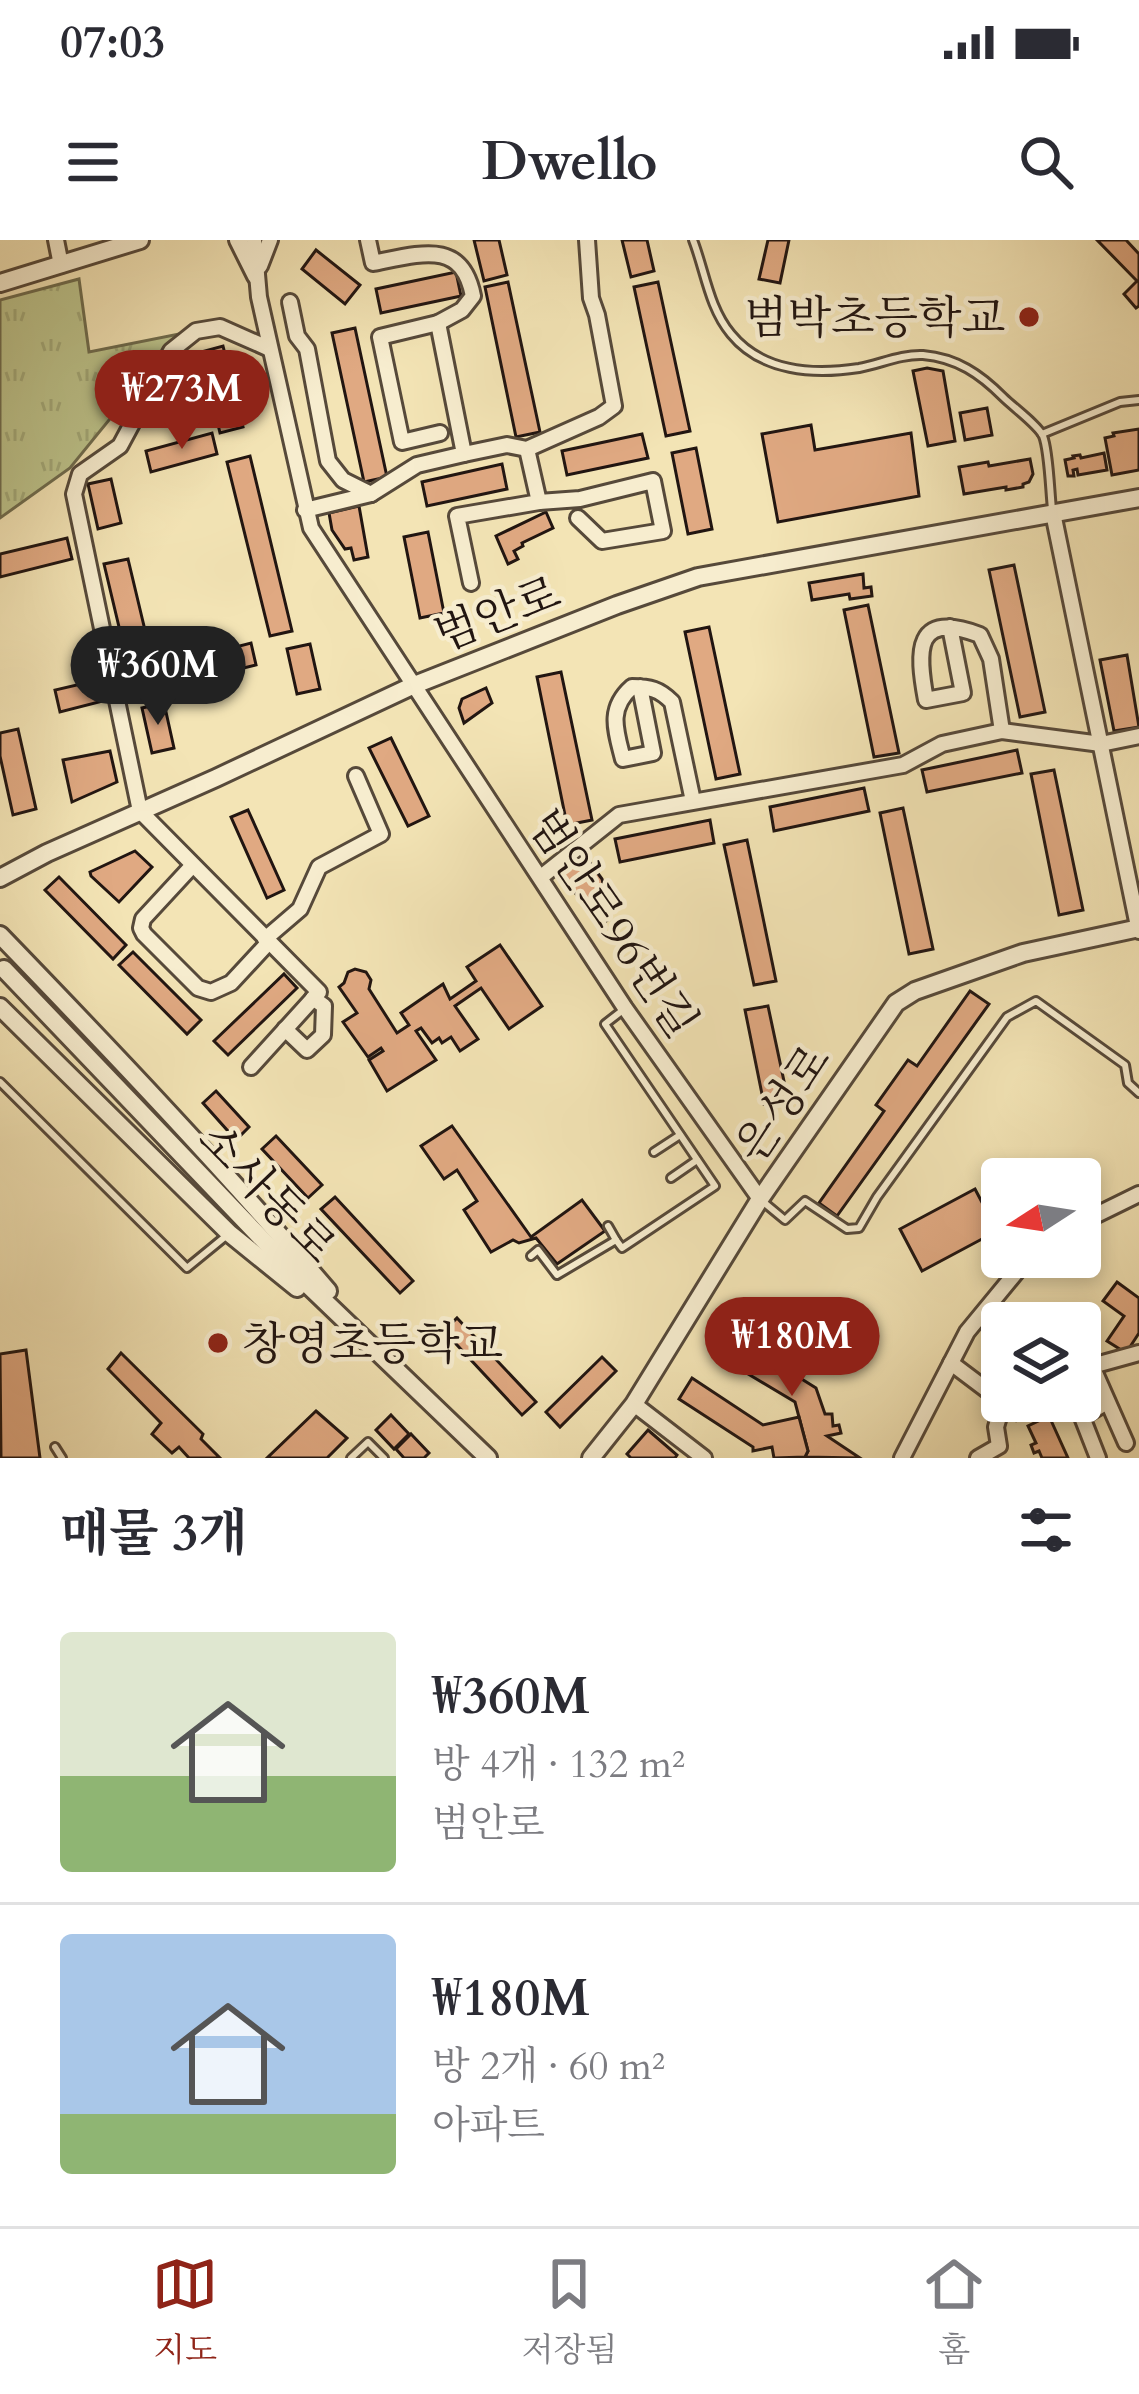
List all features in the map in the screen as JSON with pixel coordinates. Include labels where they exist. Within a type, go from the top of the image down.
[{"type":"street","points":[[56,240],[61,265]]},
{"type":"street","points":[[0,283],[140,240]]},
{"type":"street","points":[[238,240],[256,276]]},
{"type":"street","name":"범안로96번길","points":[[254,240],[270,349],[311,528],[626,1008],[760,1199]]},
{"type":"street","points":[[256,276],[270,240]]},
{"type":"street","points":[[368,240],[373,263],[442,249],[456,255],[470,271],[473,296],[462,310],[438,323],[380,337],[402,442],[440,433]]},
{"type":"street","points":[[305,510],[371,494],[417,465],[507,445],[527,449],[614,406],[591,298],[587,240]]},
{"type":"street","points":[[290,302],[297,336],[307,349],[328,461],[343,480],[371,494]]},
{"type":"street","points":[[438,323],[464,454]]},
{"type":"street","points":[[251,1067],[319,992],[140,811],[74,494],[80,474],[120,446],[171,351],[196,331],[220,327],[270,349]]},
{"type":"street","points":[[527,449],[539,502]]},
{"type":"street","points":[[471,583],[457,516],[580,499],[653,481],[664,531],[602,541],[578,518]]},
{"type":"street","name":"범안로","points":[[0,878],[412,686],[698,578],[1139,499]]},
{"type":"street","points":[[1053,513],[1139,929]]},
{"type":"street","points":[[950,627],[963,693],[926,700],[921,645],[933,630],[955,626],[980,635],[991,658],[1002,730]]},
{"type":"street","points":[[640,687],[653,753],[623,759],[614,710],[632,687],[640,687],[661,692],[671,701],[694,801]]},
{"type":"street","points":[[541,878],[619,815],[903,765],[942,744],[1002,730],[1101,744],[1139,736]]},
{"type":"street","points":[[192,866],[141,928],[199,988],[211,992],[231,983],[300,909],[319,866],[382,834],[356,776]]},
{"type":"street","name":"은성로","points":[[591,1458],[634,1404],[760,1199],[887,1013],[904,996],[1023,953],[1139,929]]},
{"type":"street","points":[[0,935],[282,1236],[383,1355]]},
{"type":"street","name":"소사동로","points":[[4,969],[286,1264],[488,1458]]},
{"type":"street","points":[[285,1029],[307,1050],[323,1035],[323,1006],[313,998]]},
{"type":"street","points":[[0,1007],[229,1233],[383,1355]]},
{"type":"street","points":[[1101,1213],[1139,1194]]},
{"type":"street","points":[[902,1458],[968,1332],[1012,1278]]},
{"type":"street","points":[[1101,1365],[1139,1353]]},
{"type":"street","points":[[951,1363],[981,1386]]},
{"type":"street","points":[[1101,1392],[1126,1443]]},
{"type":"street","points":[[1098,1458],[1082,1417],[1108,1402]]},
{"type":"street","points":[[634,1404],[698,1456]]},
{"type":"street","points":[[978,1458],[1000,1446],[997,1422]]},
{"type":"lane","points":[[693,240],[720,317],[732,336],[768,362],[822,372],[922,355],[966,366],[980,375],[1042,434],[1053,513]]},
{"type":"lane","points":[[1042,434],[1120,402],[1139,400]]},
{"type":"lane","points":[[760,1199],[785,1220],[805,1202],[847,1229],[859,1228],[1007,1017],[1036,1001],[1125,1065],[1128,1083],[1139,1093]]},
{"type":"lane","points":[[608,1226],[622,1247],[715,1186],[605,1024],[626,1008]]},
{"type":"lane","points":[[0,1082],[187,1268],[229,1233]]},
{"type":"lane","points":[[654,1152],[680,1135]]},
{"type":"lane","points":[[670,1178],[697,1160]]},
{"type":"lane","points":[[531,1256],[538,1250],[557,1276],[616,1240]]},
{"type":"lane","points":[[351,1458],[368,1442],[384,1458]]},
{"type":"lane","points":[[56,1447],[62,1458]]},
{"type":"green space","points":[[79,279],[89,352],[179,334],[70,468],[0,518],[0,300]]},
{"type":"building","points":[[474,240],[499,240],[507,275],[484,281]]},
{"type":"building","points":[[622,240],[647,240],[654,271],[631,277]]},
{"type":"building","points":[[768,240],[789,240],[780,283],[759,279]]},
{"type":"building","name":"범박초등학교","points":[[1097,240],[1126,240],[1139,254],[1136,308],[1124,294],[1137,281]]},
{"type":"building","points":[[316,250],[360,285],[345,304],[302,269]]},
{"type":"building","points":[[456,272],[461,296],[381,313],[376,289]]},
{"type":"building","points":[[508,282],[540,432],[516,437],[485,287]]},
{"type":"building","points":[[658,282],[690,431],[666,436],[634,287]]},
{"type":"building","points":[[355,328],[387,477],[364,482],[332,333]]},
{"type":"building","points":[[223,346],[243,427],[220,433],[201,352]]},
{"type":"building","points":[[913,371],[943,371],[955,441],[928,446]]},
{"type":"building","points":[[987,408],[992,435],[965,440],[960,413]]},
{"type":"building","points":[[811,425],[815,450],[911,433],[919,496],[778,522],[762,434]]},
{"type":"building","points":[[1139,429],[1139,470],[1112,475],[1105,438]]},
{"type":"building","points":[[212,433],[217,454],[151,472],[146,451]]},
{"type":"building","points":[[642,434],[648,458],[567,475],[562,451]]},
{"type":"building","points":[[696,448],[712,529],[688,534],[672,453]]},
{"type":"building","points":[[1104,453],[1107,470],[1078,475],[1077,469],[1074,476],[1068,476],[1065,460]]},
{"type":"building","points":[[250,456],[292,631],[270,636],[227,462]]},
{"type":"building","points":[[1030,459],[1033,474],[1023,487],[964,494],[959,467]]},
{"type":"building","points":[[502,464],[507,489],[427,506],[422,482]]},
{"type":"building","points":[[111,479],[121,523],[98,529],[88,484]]},
{"type":"building","points":[[359,506],[368,557],[354,560],[351,548],[345,549],[332,530],[329,513]]},
{"type":"building","points":[[546,512],[553,528],[522,543],[514,551],[518,559],[508,564],[496,536]]},
{"type":"building","points":[[428,532],[444,613],[420,618],[404,537]]},
{"type":"building","points":[[67,538],[72,559],[0,577],[0,554]]},
{"type":"building","points":[[128,559],[154,668],[130,673],[104,564]]},
{"type":"building","points":[[1014,565],[1045,712],[1020,717],[989,570]]},
{"type":"building","points":[[863,574],[864,588],[871,587],[872,596],[812,600],[809,583]]},
{"type":"building","points":[[868,605],[899,753],[874,757],[844,610]]},
{"type":"building","points":[[709,627],[740,774],[716,779],[685,632]]},
{"type":"building","points":[[251,643],[256,665],[182,683],[177,662]]},
{"type":"building","points":[[310,644],[320,689],[297,694],[287,649]]},
{"type":"building","points":[[1127,655],[1139,727],[1114,731],[1100,660]]},
{"type":"building","points":[[561,672],[592,820],[567,825],[537,677]]},
{"type":"building","points":[[98,680],[103,701],[60,712],[55,690]]},
{"type":"building","points":[[486,688],[492,703],[464,723],[459,708],[462,699]]},
{"type":"building","points":[[164,703],[174,748],[152,753],[142,708]]},
{"type":"building","points":[[18,729],[36,809],[13,815],[0,756],[0,733]]},
{"type":"building","points":[[391,738],[429,816],[408,826],[369,748]]},
{"type":"building","points":[[1017,750],[1022,773],[927,792],[922,770]]},
{"type":"building","points":[[110,751],[117,782],[72,802],[63,760]]},
{"type":"building","points":[[1054,770],[1083,910],[1059,915],[1031,774]]},
{"type":"building","points":[[864,788],[869,811],[774,831],[770,807]]},
{"type":"building","points":[[903,808],[933,949],[909,954],[880,813]]},
{"type":"building","points":[[248,810],[284,890],[267,898],[231,817]]},
{"type":"building","points":[[710,820],[714,843],[620,862],[615,839]]},
{"type":"building","points":[[747,840],[776,981],[754,985],[724,845]]},
{"type":"building","points":[[135,851],[152,867],[119,902],[90,872]]},
{"type":"building","points":[[586,857],[602,879],[608,905],[602,908],[608,920],[603,923],[596,921],[596,913],[590,915],[562,873]]},
{"type":"building","points":[[59,877],[126,945],[113,959],[45,890]]},
{"type":"building","points":[[500,945],[542,1006],[509,1029],[481,988],[455,1006],[478,1039],[460,1051],[451,1037],[432,1043],[421,1028],[416,1031],[436,1060],[387,1091],[369,1060],[383,1051],[368,1057],[343,1022],[357,1013],[339,987],[348,972],[366,972],[369,989],[397,1033],[409,1025],[401,1013],[443,984],[450,999],[476,981],[467,967]]},
{"type":"building","points":[[133,952],[201,1020],[187,1034],[119,965]]},
{"type":"building","points":[[284,974],[297,988],[228,1055],[214,1041]]},
{"type":"building","points":[[970,991],[989,1004],[837,1216],[819,1203],[884,1111],[876,1105],[908,1060],[917,1066]]},
{"type":"building","points":[[768,1006],[788,1100],[764,1104],[745,1010]]},
{"type":"building","points":[[216,1091],[249,1127],[236,1140],[203,1103]]},
{"type":"building","points":[[452,1126],[531,1237],[582,1200],[605,1231],[557,1264],[536,1238],[513,1240],[491,1252],[464,1210],[477,1201],[457,1170],[444,1179],[421,1146]]},
{"type":"building","points":[[276,1136],[322,1185],[308,1198],[262,1149]]},
{"type":"building","points":[[975,1189],[981,1200],[981,1240],[922,1271],[900,1229]]},
{"type":"building","points":[[335,1197],[413,1281],[400,1293],[321,1209]]},
{"type":"building","points":[[1117,1282],[1139,1298],[1139,1333],[1126,1353],[1107,1341],[1124,1316],[1103,1301]]},
{"type":"building","points":[[457,1318],[536,1402],[522,1415],[444,1331]]},
{"type":"building","points":[[733,1336],[816,1388],[825,1414],[832,1414],[833,1426],[839,1425],[841,1433],[827,1436],[860,1458],[805,1457],[808,1451],[795,1402],[723,1359]]},
{"type":"building","points":[[26,1350],[40,1458],[1,1458],[0,1354]]},
{"type":"building","points":[[121,1353],[203,1434],[201,1439],[220,1458],[189,1458],[179,1447],[172,1453],[152,1434],[161,1423],[108,1369]]},
{"type":"building","points":[[602,1357],[616,1371],[560,1427],[546,1412]]},
{"type":"building","points":[[692,1378],[763,1425],[799,1417],[808,1451],[805,1457],[774,1458],[772,1447],[753,1451],[679,1399]]},
{"type":"building","points":[[316,1411],[347,1438],[327,1458],[267,1458]]},
{"type":"building","points":[[391,1415],[409,1434],[394,1449],[376,1430]]},
{"type":"building","points":[[1052,1422],[1068,1458],[1042,1458],[1039,1451],[1034,1453],[1031,1445],[1036,1443],[1028,1426]]},
{"type":"building","points":[[648,1430],[675,1458],[631,1458],[627,1454]]},
{"type":"building","points":[[411,1434],[429,1453],[424,1458],[404,1458],[396,1449]]},
{"type":"place","name":"범박초등학교","points":[[1029,317]]},
{"type":"place","name":"창영초등학교","points":[[218,1343]]}]
